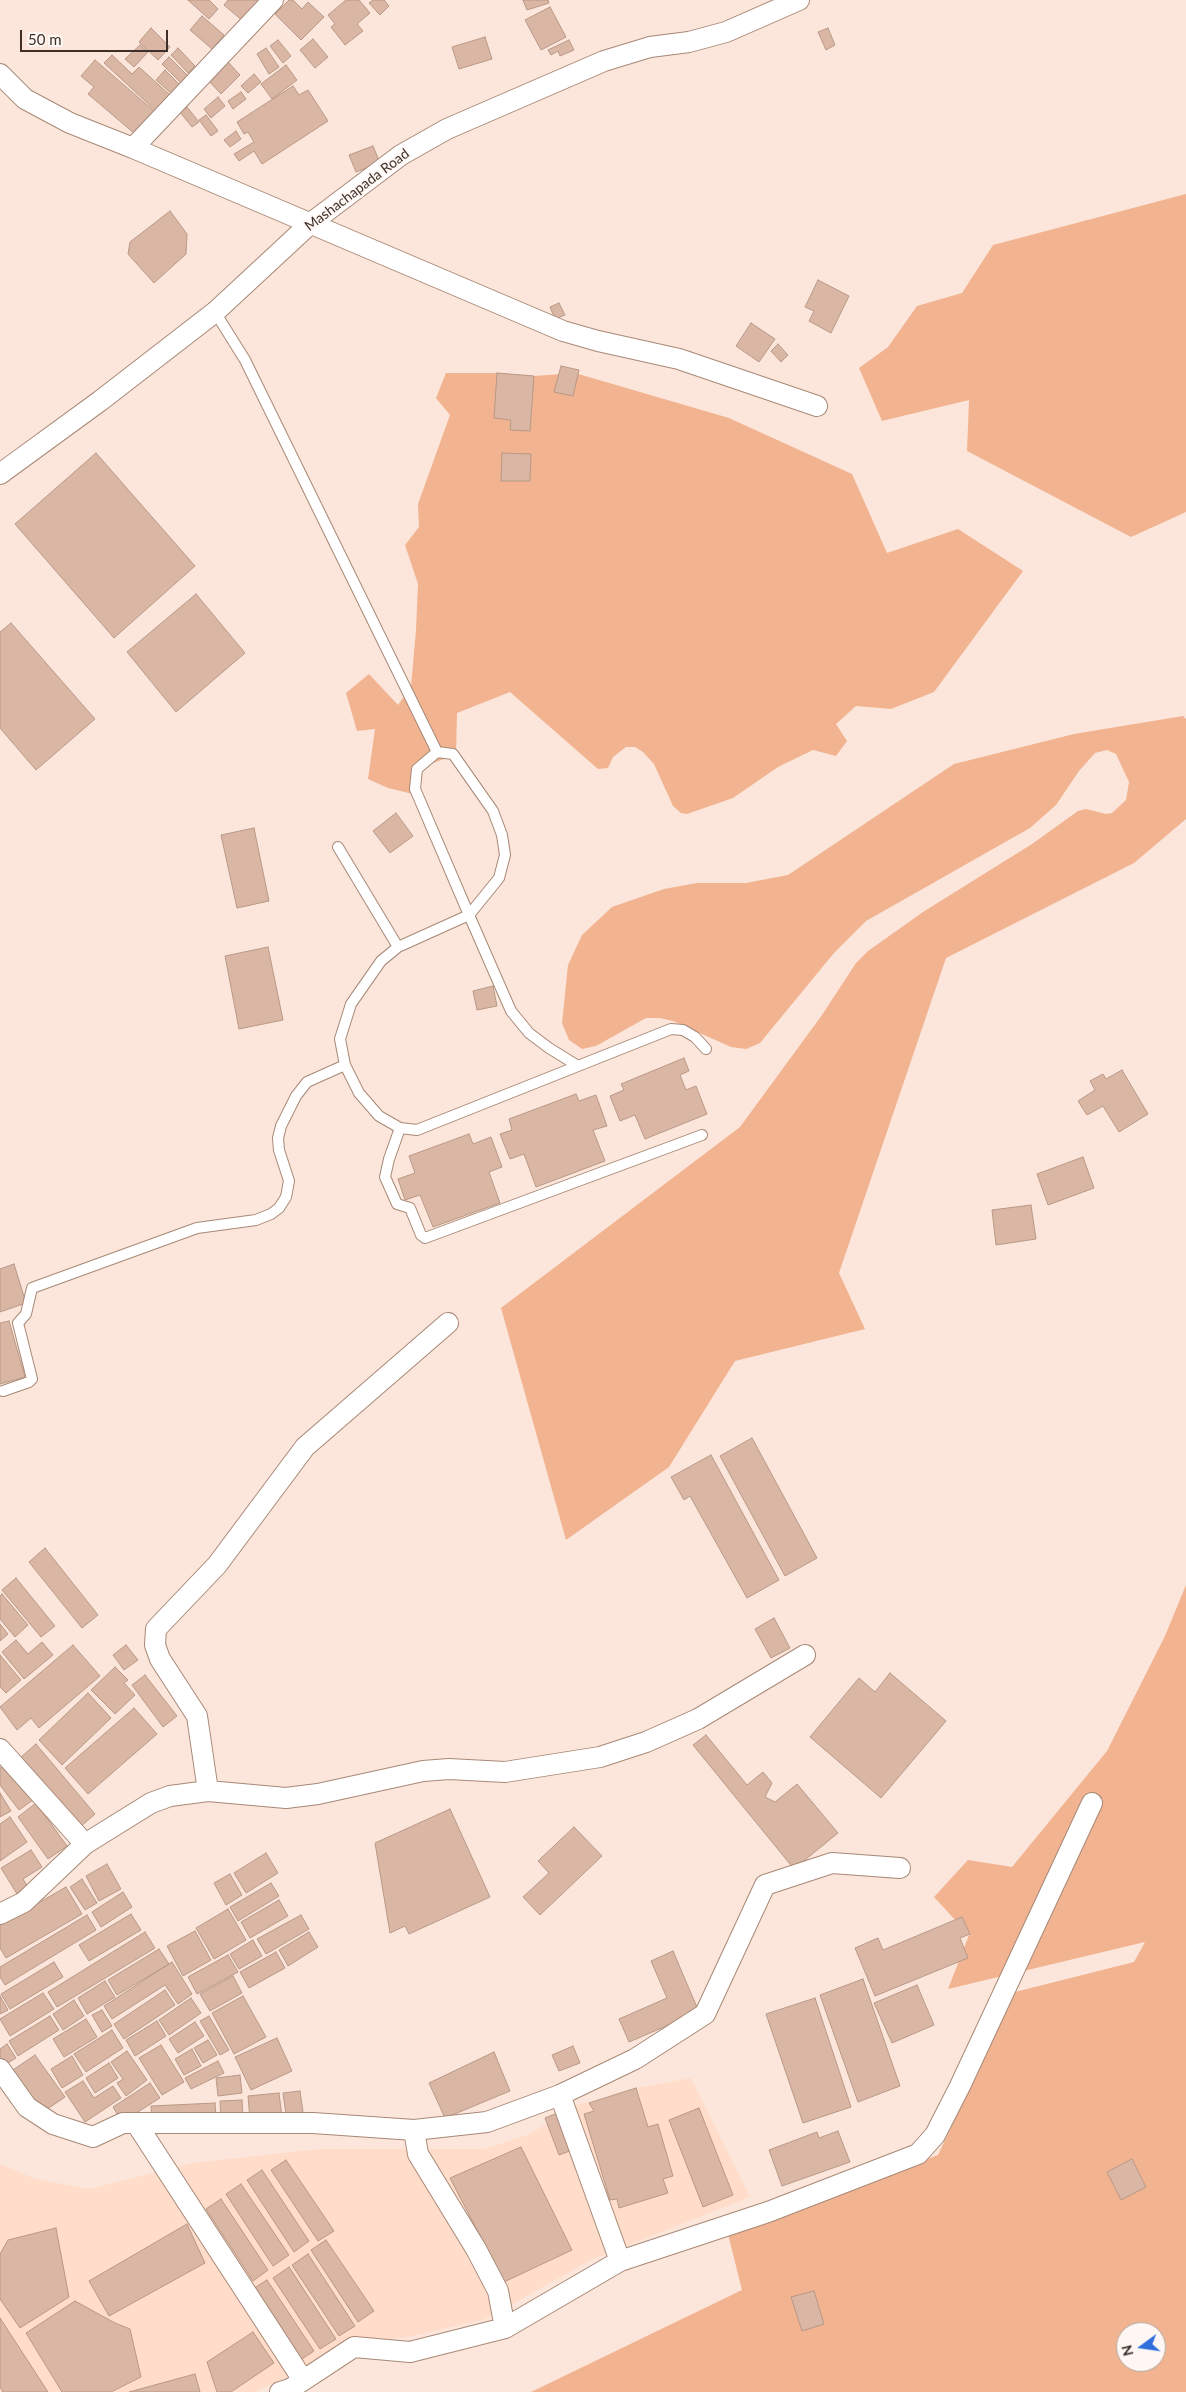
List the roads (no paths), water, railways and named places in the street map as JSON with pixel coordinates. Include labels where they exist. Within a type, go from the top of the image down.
[{"type":"street","points":[[133,148],[273,0]]},
{"type":"street","name":"Mashachapada Road","points":[[0,474],[100,402],[215,312],[311,224],[400,155],[456,125],[604,61],[650,47],[689,42],[726,32],[799,0]]},
{"type":"street","points":[[0,74],[25,99],[70,123],[563,331],[598,341],[679,359],[817,406]]},
{"type":"street","points":[[208,1791],[198,1716],[160,1659],[155,1645],[156,1629],[217,1565],[305,1447],[448,1323]]},
{"type":"street","points":[[0,1914],[24,1902],[85,1844],[150,1803],[188,1792],[208,1791],[286,1798],[318,1794],[423,1771],[449,1769],[505,1772],[600,1757],[646,1742],[698,1719],[805,1655]]},
{"type":"street","points":[[0,1750],[85,1844]]},
{"type":"street","points":[[280,2392],[304,2380],[354,2347],[410,2352],[505,2328],[620,2261],[768,2212],[918,2154],[935,2135],[960,2086],[1092,1803]]},
{"type":"street","points":[[0,2069],[27,2107],[53,2124],[92,2137],[123,2123],[313,2123],[414,2130],[487,2122],[560,2095],[636,2059],[706,2014],[766,1885],[832,1863],[900,1868]]},
{"type":"street","points":[[560,2095],[620,2261]]},
{"type":"street","points":[[136,2123],[304,2380]]},
{"type":"street","points":[[414,2130],[418,2154],[476,2249],[498,2291],[505,2328]]},
{"type":"lane","points":[[215,312],[245,360],[437,752]]},
{"type":"lane","points":[[578,1066],[529,1033],[511,1011],[470,915],[414,790],[417,769],[437,752],[453,754],[492,811],[502,835],[505,856],[499,878],[470,915],[398,947],[381,961],[351,1004],[340,1039],[345,1065],[359,1093],[379,1116],[400,1128],[417,1130],[578,1066],[671,1029],[683,1030],[695,1037],[706,1049]]},
{"type":"lane","points":[[338,847],[398,947]]},
{"type":"lane","points":[[3,1391],[29,1382],[32,1379],[18,1323],[26,1314],[32,1288],[197,1228],[256,1220],[271,1214],[279,1208],[286,1197],[289,1181],[279,1150],[278,1138],[281,1126],[296,1096],[307,1082],[345,1065]]},
{"type":"lane","points":[[400,1128],[385,1177],[396,1204],[410,1208],[421,1235],[425,1238],[702,1134]]}]
